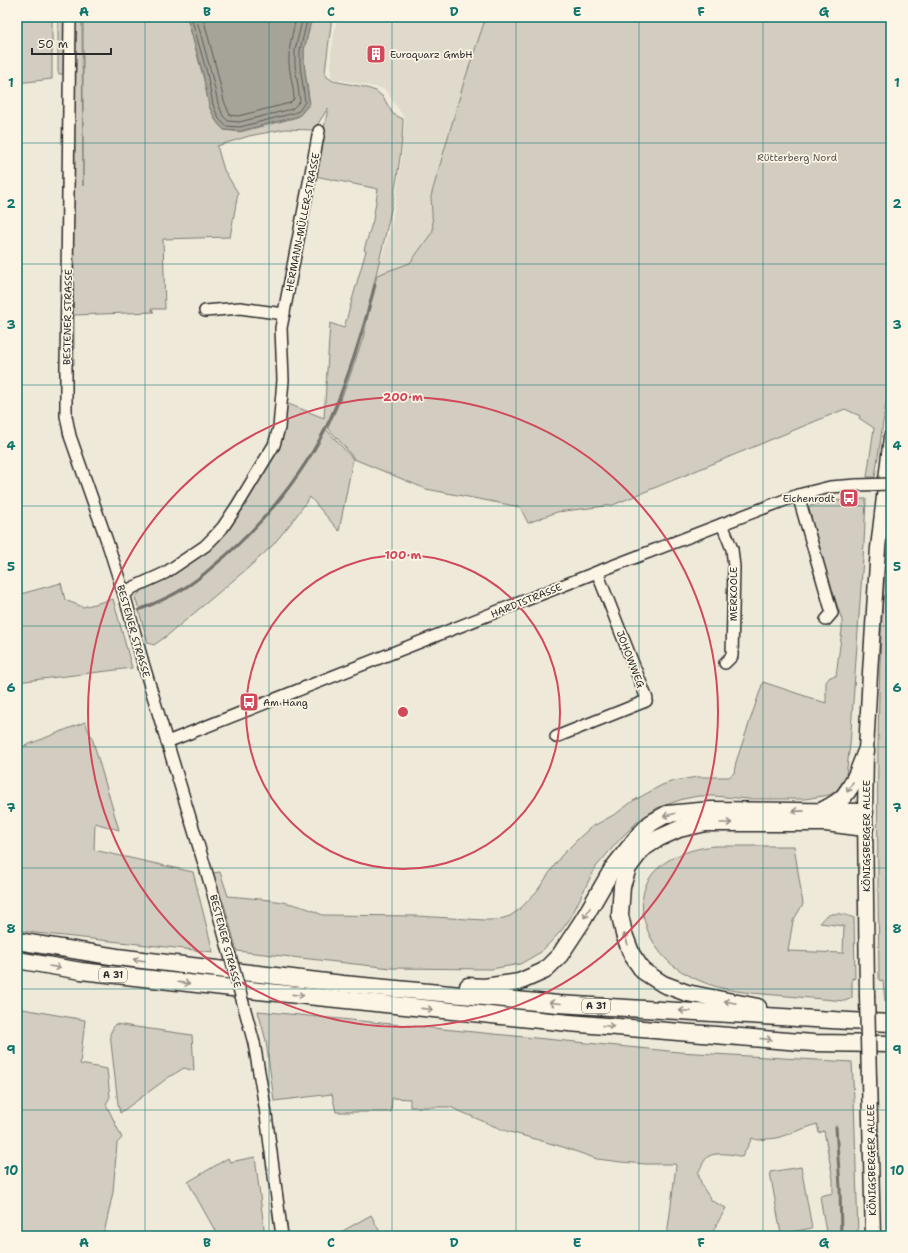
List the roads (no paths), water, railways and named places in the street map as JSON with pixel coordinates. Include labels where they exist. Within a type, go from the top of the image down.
[{"type":"highway","points":[[821,811],[844,797],[858,771],[866,751]]},
{"type":"highway","points":[[343,984],[364,979],[484,987],[519,982],[544,971],[560,955],[583,920],[613,868],[639,835],[651,823],[668,814],[710,810],[821,811],[865,820]]},
{"type":"highway","points":[[849,1021],[832,1011],[754,1007],[687,993],[663,984],[644,971],[632,955],[624,934],[620,915],[622,886],[628,868],[642,849],[659,838],[679,829],[706,823],[826,823],[865,820]]},
{"type":"highway","name":"A 31","points":[[17,941],[117,957],[343,984],[558,1004],[891,1023]]},
{"type":"highway","name":"A 31","points":[[17,960],[82,971],[259,992],[569,1023],[813,1043],[891,1044]]},
{"type":"highway","points":[[813,1043],[846,1050],[891,1053]]},
{"type":"main road","name":"KÖNIGSBERGER ALLEE","points":[[873,1236],[867,995],[865,820],[866,751],[878,548],[891,437]]},
{"type":"street","name":"BESTENER STRASSE","points":[[70,17],[66,416],[70,436],[107,541],[125,598],[212,890],[254,1043],[265,1107],[282,1236]]},
{"type":"street","name":"HERMANN-MÜLLER-STRASSE","points":[[125,598],[132,588],[164,573],[205,546],[214,537],[223,527],[237,506],[274,445],[279,428],[283,380],[280,328],[284,314],[319,131]]},
{"type":"street","points":[[205,311],[240,308],[284,314]]},
{"type":"street","name":"HARDTSTRASSE","points":[[167,742],[597,572],[798,495],[830,487],[891,484]]},
{"type":"street","points":[[798,495],[832,613],[826,620]]},
{"type":"street","name":"MERKOOLE","points":[[722,524],[732,549],[734,567],[732,656],[724,663]]},
{"type":"street","name":"JOHOWWEG","points":[[556,737],[646,701],[647,699],[597,572]]},
{"type":"water","points":[[187,17],[312,17],[304,50],[304,64],[309,103],[300,115],[240,131],[224,130],[216,121],[209,106],[203,74]]},
{"type":"waterway","points":[[139,610],[178,592],[205,573],[249,534],[283,495],[312,453],[335,408],[347,378],[375,285]]},
{"type":"waterway","points":[[836,1127],[840,1187],[841,1236]]},
{"type":"place","name":"Euroquarz GmbH","points":[[376,54]]},
{"type":"place","name":"Eichenrodt","points":[[849,498]]},
{"type":"place","name":"Am Hang","points":[[249,702]]},
{"type":"park label","name":"Rütterberg Nord","points":[[797,157]]}]
